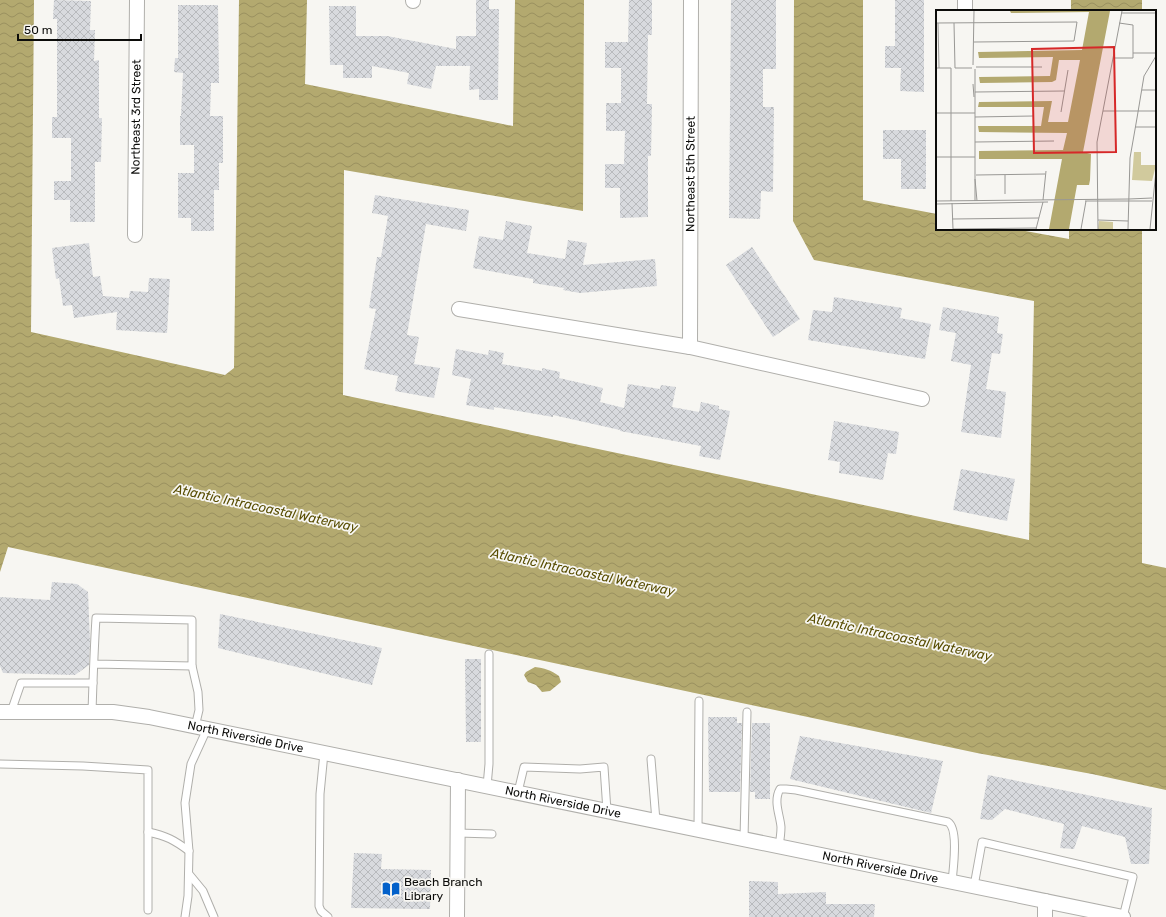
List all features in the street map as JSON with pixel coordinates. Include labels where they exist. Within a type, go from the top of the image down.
[{"type":"street","name":"Northeast 3rd Street","points":[[135,235],[137,0]]},
{"type":"street","name":"Northeast 5th Street","points":[[690,347],[691,0]]},
{"type":"street","points":[[459,309],[690,347],[922,399]]},
{"type":"street","name":"North Riverside Drive","points":[[6,712],[113,712],[149,717],[974,886],[1103,915],[1123,917]]},
{"type":"street","points":[[457,917],[458,780]]},
{"type":"street","points":[[1045,901],[1045,917]]},
{"type":"lane","points":[[92,712],[96,618],[192,620],[192,666],[198,692],[201,728],[191,764],[185,803],[189,850],[188,896],[185,917]]},
{"type":"lane","points":[[487,786],[489,764],[489,654]]},
{"type":"lane","points":[[94,664],[192,666]]},
{"type":"lane","points":[[6,712],[21,683],[93,683]]},
{"type":"lane","points":[[698,830],[699,701]]},
{"type":"lane","points":[[744,839],[747,712]]},
{"type":"lane","points":[[324,753],[320,794],[319,906],[321,911],[328,917]]},
{"type":"lane","points":[[651,759],[656,821]]},
{"type":"lane","points":[[0,764],[83,766],[148,770],[148,910]]},
{"type":"lane","points":[[518,792],[524,767],[580,769],[604,767],[607,811]]},
{"type":"lane","points":[[779,846],[781,827],[778,809],[778,794],[780,790],[796,790],[948,822],[951,824],[954,837],[954,869],[952,882]]},
{"type":"lane","points":[[148,832],[163,835],[189,850]]},
{"type":"lane","points":[[458,833],[492,834]]},
{"type":"lane","points":[[974,886],[982,842],[1133,876],[1123,917]]},
{"type":"lane","points":[[189,874],[203,891],[214,917]]},
{"type":"water","name":"Atlantic Intracoastal Waterway","points":[[0,0],[34,0],[31,332],[225,375],[234,368],[239,0],[307,0],[305,84],[513,126],[515,0],[584,0],[583,211],[344,170],[343,395],[1029,540],[1034,301],[814,260],[793,221],[794,0],[863,0],[863,200],[936,214],[936,230],[1020,230],[1069,239],[1069,230],[1142,230],[1142,563],[1166,568],[1166,790],[1092,774],[977,753],[8,547],[0,572]]},
{"type":"water","points":[[1071,0],[1142,0],[1142,10],[1071,10]]},
{"type":"water","points":[[535,667],[553,672],[559,676],[561,682],[550,691],[542,692],[536,685],[528,682],[524,675],[526,672]]},
{"type":"building","points":[[54,0],[91,1],[90,30],[95,30],[94,61],[99,60],[99,118],[102,118],[101,162],[95,162],[95,222],[70,222],[70,200],[54,200],[54,181],[71,181],[71,138],[52,138],[52,117],[57,117],[57,19],[53,19]]},
{"type":"building","points":[[476,0],[489,0],[489,9],[499,9],[498,100],[479,100],[479,89],[469,90],[470,66],[436,66],[431,89],[407,84],[409,73],[372,66],[372,78],[343,78],[343,65],[330,65],[329,6],[356,6],[356,36],[387,36],[456,49],[456,36],[476,36]]},
{"type":"building","points":[[629,0],[652,0],[652,35],[648,35],[647,104],[652,104],[651,156],[648,156],[648,217],[620,218],[620,188],[605,188],[605,164],[624,164],[625,131],[606,131],[606,103],[621,103],[621,68],[605,68],[605,42],[628,42]]},
{"type":"building","points":[[731,0],[776,0],[776,69],[763,69],[763,107],[774,107],[773,192],[761,191],[760,219],[729,218]]},
{"type":"building","points":[[895,0],[924,0],[924,92],[900,91],[901,68],[885,68],[885,46],[895,46]]},
{"type":"building","points":[[178,5],[218,5],[219,83],[211,83],[210,116],[223,116],[223,163],[219,163],[219,190],[214,190],[214,231],[191,231],[191,218],[178,218],[178,173],[194,173],[194,145],[180,145],[180,116],[183,73],[174,72],[175,58],[178,58]]},
{"type":"building","points":[[883,130],[926,130],[926,189],[901,189],[901,159],[883,159]]},
{"type":"building","points":[[375,195],[469,210],[466,231],[426,224],[407,335],[419,337],[414,364],[440,368],[434,398],[395,391],[398,376],[364,369],[376,309],[369,308],[377,257],[381,257],[388,216],[372,213]]},
{"type":"building","points":[[506,221],[532,226],[527,253],[565,259],[568,240],[587,243],[583,265],[655,259],[657,286],[580,293],[563,290],[564,288],[533,283],[533,279],[473,268],[479,236],[503,240]]},
{"type":"building","points":[[89,243],[93,277],[100,276],[103,296],[129,298],[130,291],[148,292],[149,278],[170,279],[167,333],[116,330],[117,312],[74,318],[72,305],[63,306],[59,278],[56,279],[52,248]]},
{"type":"building","points":[[752,247],[800,319],[773,337],[726,265]]},
{"type":"building","points":[[834,297],[902,308],[900,318],[931,324],[925,359],[808,340],[813,310],[832,312]]},
{"type":"building","points":[[943,307],[999,317],[997,333],[1003,334],[1000,354],[992,353],[986,389],[1006,392],[1001,438],[961,432],[971,365],[951,361],[956,333],[939,330]]},
{"type":"building","points":[[456,349],[488,355],[489,350],[504,353],[502,364],[542,371],[542,368],[560,372],[559,378],[603,388],[600,402],[624,408],[628,384],[660,389],[661,385],[676,387],[672,407],[699,412],[701,402],[719,406],[719,409],[730,411],[720,460],[699,456],[701,446],[620,431],[553,415],[553,417],[494,407],[494,410],[466,405],[471,379],[452,375]]},
{"type":"building","points":[[834,421],[899,432],[896,454],[888,453],[883,480],[839,473],[840,462],[828,460]]},
{"type":"building","points":[[961,469],[1015,479],[1007,521],[953,510]]},
{"type":"building","points":[[52,582],[77,584],[88,592],[90,642],[89,665],[75,675],[3,673],[0,666],[0,597],[50,600]]},
{"type":"building","points":[[220,614],[382,648],[372,685],[218,648]]},
{"type":"building","points":[[465,659],[481,659],[481,742],[466,742]]},
{"type":"building","points":[[708,717],[737,717],[737,723],[742,723],[740,792],[709,792]]},
{"type":"building","points":[[752,723],[770,723],[770,799],[755,799],[755,792],[750,792]]},
{"type":"building","points":[[800,736],[943,761],[931,813],[790,779]]},
{"type":"building","points":[[988,775],[1152,808],[1149,864],[1131,864],[1125,837],[1082,826],[1074,849],[1060,848],[1064,824],[1005,809],[992,820],[980,819]]},
{"type":"building","name":"Beach Branch Library","points":[[354,853],[382,854],[381,869],[431,870],[430,909],[351,908]]},
{"type":"building","points":[[749,881],[778,882],[778,894],[826,892],[826,904],[875,904],[874,917],[749,917]]},
{"type":"place","name":"Beach Branch Library","points":[[391,889]]}]
